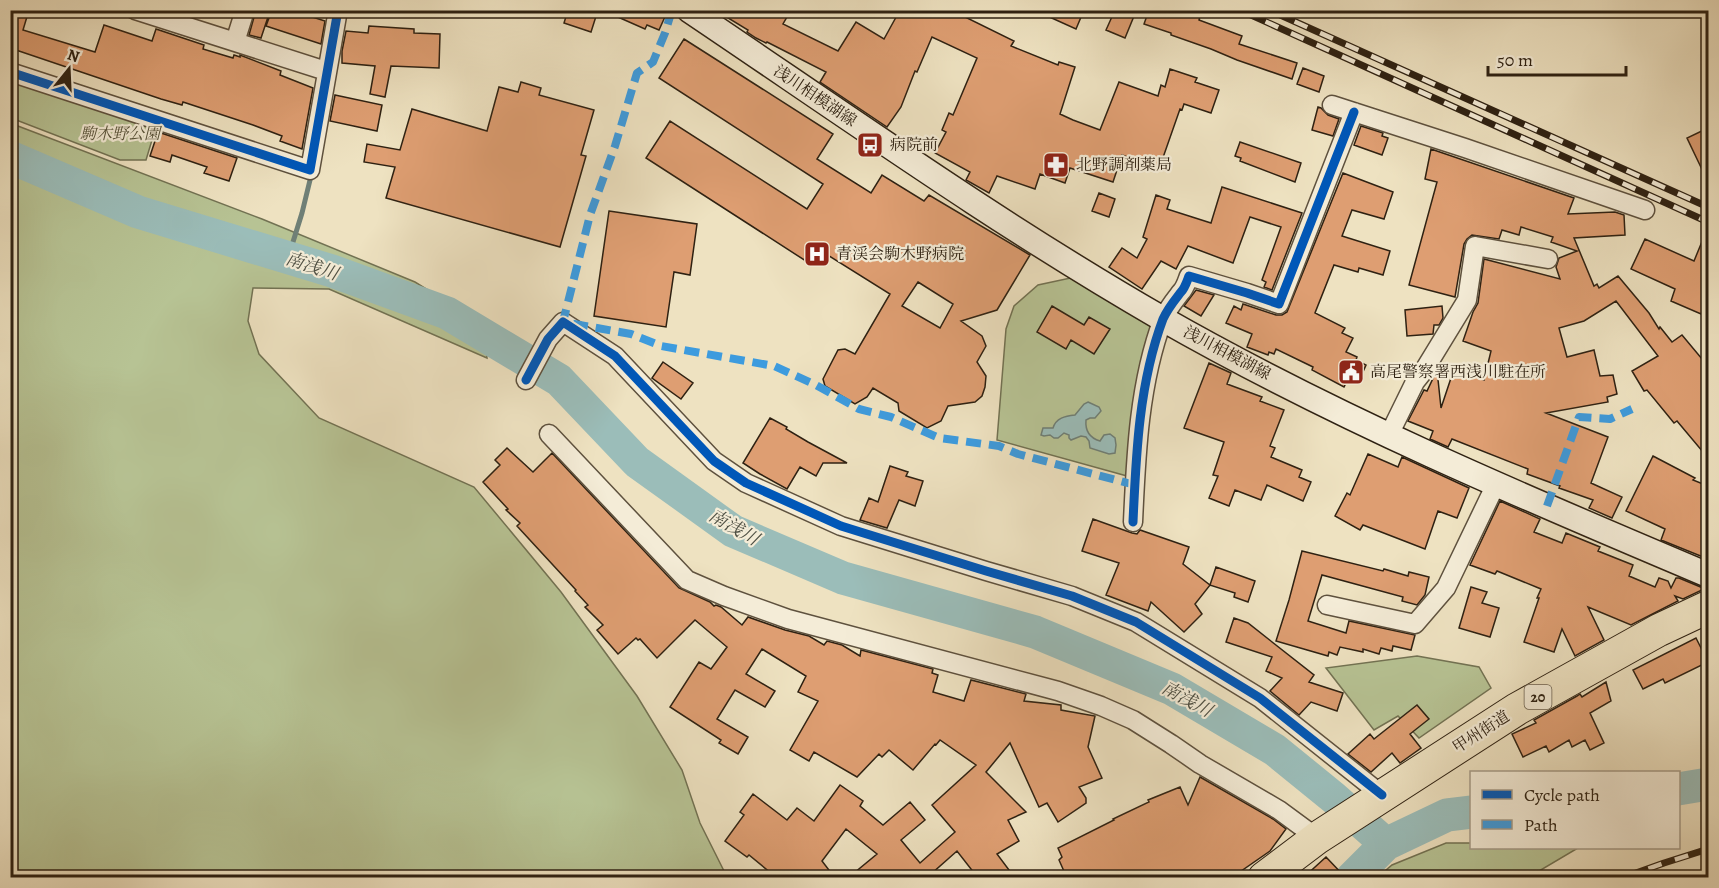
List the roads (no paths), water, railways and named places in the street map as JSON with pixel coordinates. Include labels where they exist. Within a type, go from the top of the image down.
[{"type":"highway","name":"甲州街道","points":[[1264,878],[1321,835],[1517,709],[1659,630],[1708,607]]},
{"type":"main road","name":"浅川相模湖線","points":[[689,10],[911,162],[1109,288],[1220,351],[1389,435],[1496,484],[1708,574]]},
{"type":"street","points":[[135,10],[326,71]]},
{"type":"street","points":[[235,42],[244,10]]},
{"type":"street","points":[[10,72],[310,170],[338,10]]},
{"type":"street","points":[[1332,105],[1645,210]]},
{"type":"street","points":[[1133,522],[1143,394],[1151,358],[1170,304],[1183,291],[1189,276],[1279,304],[1354,112]]},
{"type":"street","points":[[1389,435],[1415,382],[1467,300],[1475,246],[1548,259]]},
{"type":"street","points":[[526,380],[548,339],[563,322],[615,356],[714,461],[746,483],[841,526],[1072,596],[1136,622],[1260,698],[1379,798]]},
{"type":"street","points":[[549,434],[687,580],[788,619],[1058,691],[1101,706],[1132,720],[1200,764],[1321,835]]},
{"type":"street","points":[[1327,605],[1415,624],[1446,588],[1496,484]]},
{"type":"water","points":[[1088,402],[1099,407],[1101,411],[1095,418],[1086,420],[1087,431],[1093,438],[1100,441],[1104,435],[1110,434],[1115,438],[1115,453],[1109,454],[1090,448],[1086,437],[1081,436],[1071,440],[1069,435],[1064,433],[1058,438],[1041,435],[1043,428],[1053,428],[1059,420],[1075,415]]},
{"type":"waterway","name":"南浅川","points":[[10,157],[138,212],[332,271],[447,313],[559,380],[637,462],[733,531],[843,578],[1035,632],[1172,689],[1275,750],[1386,844]]},
{"type":"waterway","points":[[288,258],[311,176]]},
{"type":"waterway","name":"南浅川","points":[[1680,789],[1708,784]]},
{"type":"waterway","name":"南浅川","points":[[1352,878],[1386,844],[1447,815],[1470,812]]},
{"type":"railway","points":[[1240,10],[1708,222]]},
{"type":"railway","points":[[1269,10],[1708,207]]},
{"type":"railway","points":[[1622,878],[1708,849]]},
{"type":"place","name":"病院前","points":[[870,145]]},
{"type":"place","name":"北野調剤薬局","points":[[1056,165]]},
{"type":"place","name":"青渓会駒木野病院","points":[[817,254]]},
{"type":"place","name":"高尾警察署西浅川駐在所","points":[[1351,372]]},
{"type":"park label","name":"駒木野公園","points":[[120,134]]}]
